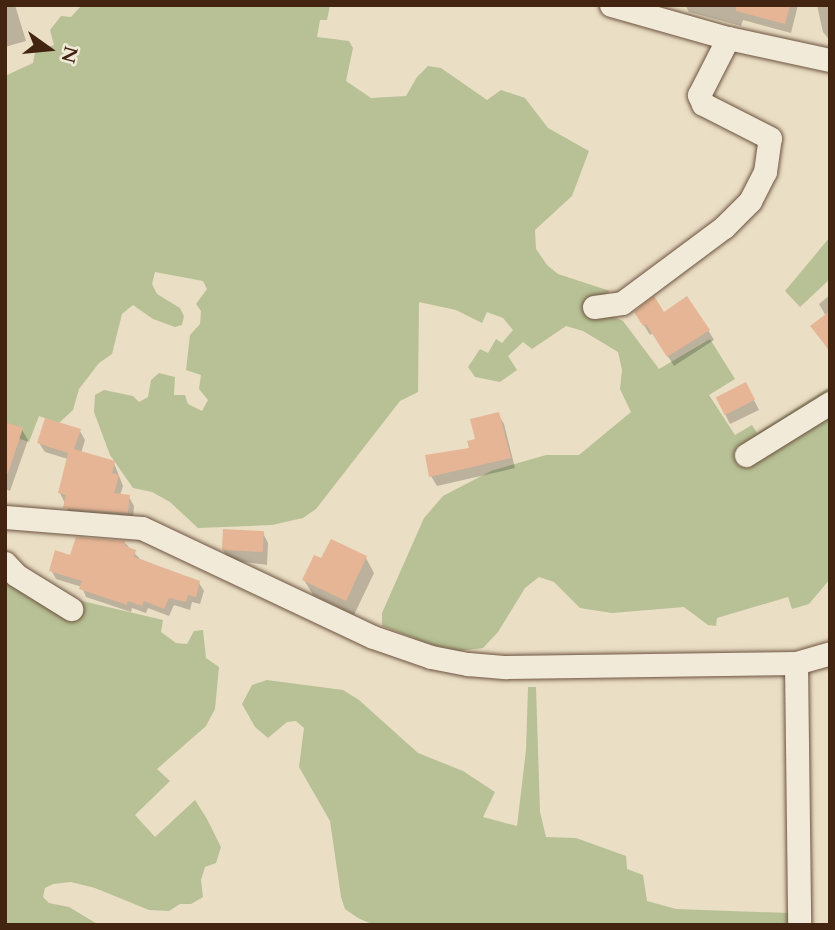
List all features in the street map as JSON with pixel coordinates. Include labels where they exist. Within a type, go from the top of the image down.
[{"type":"street","points":[[611,5],[728,38],[830,60]]},
{"type":"street","points":[[594,307],[622,303],[724,227],[750,201],[765,172],[770,138],[703,104],[699,95],[728,38]]},
{"type":"street","points":[[746,455],[830,403]]},
{"type":"street","points":[[7,523],[142,528],[373,637],[431,657],[468,664],[506,667],[796,663],[830,653]]},
{"type":"street","points":[[5,563],[16,575],[71,609]]},
{"type":"street","points":[[796,663],[799,925]]},
{"type":"green space","points":[[82,5],[330,5],[327,20],[320,20],[317,37],[349,41],[353,48],[346,81],[371,98],[406,96],[417,77],[428,66],[441,68],[487,100],[501,90],[525,98],[548,128],[589,151],[572,196],[535,230],[536,249],[547,265],[558,274],[610,291],[596,303],[601,311],[623,321],[659,369],[710,339],[735,379],[709,395],[735,435],[752,425],[757,433],[830,387],[830,579],[809,604],[792,609],[788,597],[717,618],[716,626],[708,625],[684,607],[612,613],[580,608],[554,582],[539,577],[525,588],[498,632],[483,648],[459,651],[432,645],[382,626],[382,613],[424,518],[443,496],[491,471],[546,455],[579,455],[631,412],[620,389],[622,370],[618,352],[583,331],[566,326],[532,349],[523,342],[508,356],[517,370],[500,382],[475,377],[468,367],[480,349],[488,353],[496,339],[502,343],[513,330],[503,318],[487,312],[482,323],[456,310],[419,302],[418,392],[400,401],[316,509],[303,518],[272,525],[198,528],[170,502],[152,492],[133,488],[110,455],[94,412],[95,395],[104,390],[133,396],[139,402],[148,397],[151,380],[159,373],[175,377],[174,395],[185,395],[188,404],[202,411],[208,400],[199,389],[201,375],[186,370],[190,335],[200,324],[201,311],[196,304],[207,289],[203,281],[155,272],[152,284],[157,294],[180,308],[184,316],[182,325],[175,327],[153,319],[133,305],[122,314],[112,354],[99,363],[79,389],[73,410],[59,423],[39,416],[29,442],[5,434],[5,76],[33,63],[35,52],[54,45],[50,30],[61,16],[71,17]]},
{"type":"green space","points":[[830,237],[830,279],[800,307],[785,291]]},
{"type":"green space","points":[[5,573],[78,600],[163,620],[161,632],[176,643],[187,644],[194,631],[203,630],[206,658],[219,667],[215,709],[206,726],[157,769],[170,781],[135,815],[155,837],[195,800],[221,847],[216,863],[205,867],[201,880],[203,897],[191,904],[180,904],[169,911],[149,910],[95,888],[71,882],[53,884],[45,888],[43,897],[49,903],[69,907],[99,925],[5,925]]},
{"type":"green space","points":[[267,680],[343,690],[359,700],[418,753],[463,771],[495,792],[483,817],[517,826],[526,750],[528,687],[536,687],[540,812],[546,837],[576,838],[626,856],[627,869],[643,875],[647,901],[676,909],[788,913],[788,925],[374,925],[358,918],[345,909],[341,897],[330,821],[299,767],[304,728],[296,721],[287,722],[268,738],[255,727],[242,704],[252,685]]},
{"type":"building","points":[[736,5],[790,5],[785,24],[736,11]]},
{"type":"building","points":[[654,296],[664,312],[687,296],[710,330],[667,357],[646,324],[643,326],[634,312]]},
{"type":"building","points":[[830,311],[830,351],[810,326]]},
{"type":"building","points":[[746,382],[755,400],[725,415],[716,397]]},
{"type":"building","points":[[499,412],[511,458],[429,477],[425,455],[469,448],[467,441],[475,439],[470,419]]},
{"type":"building","points":[[45,418],[81,429],[74,449],[115,461],[112,473],[119,475],[114,493],[130,495],[128,513],[63,508],[66,495],[58,493],[68,453],[37,443]]},
{"type":"building","points":[[5,422],[23,428],[8,473],[5,473]]},
{"type":"building","points":[[223,529],[264,531],[263,552],[222,550]]},
{"type":"building","points":[[76,537],[125,541],[125,546],[136,550],[134,557],[200,581],[196,597],[188,595],[186,602],[169,598],[164,609],[144,601],[142,606],[128,601],[127,605],[79,589],[82,581],[49,571],[55,550],[70,555]]},
{"type":"building","points":[[331,539],[367,556],[346,601],[302,580],[314,555],[321,558]]}]
